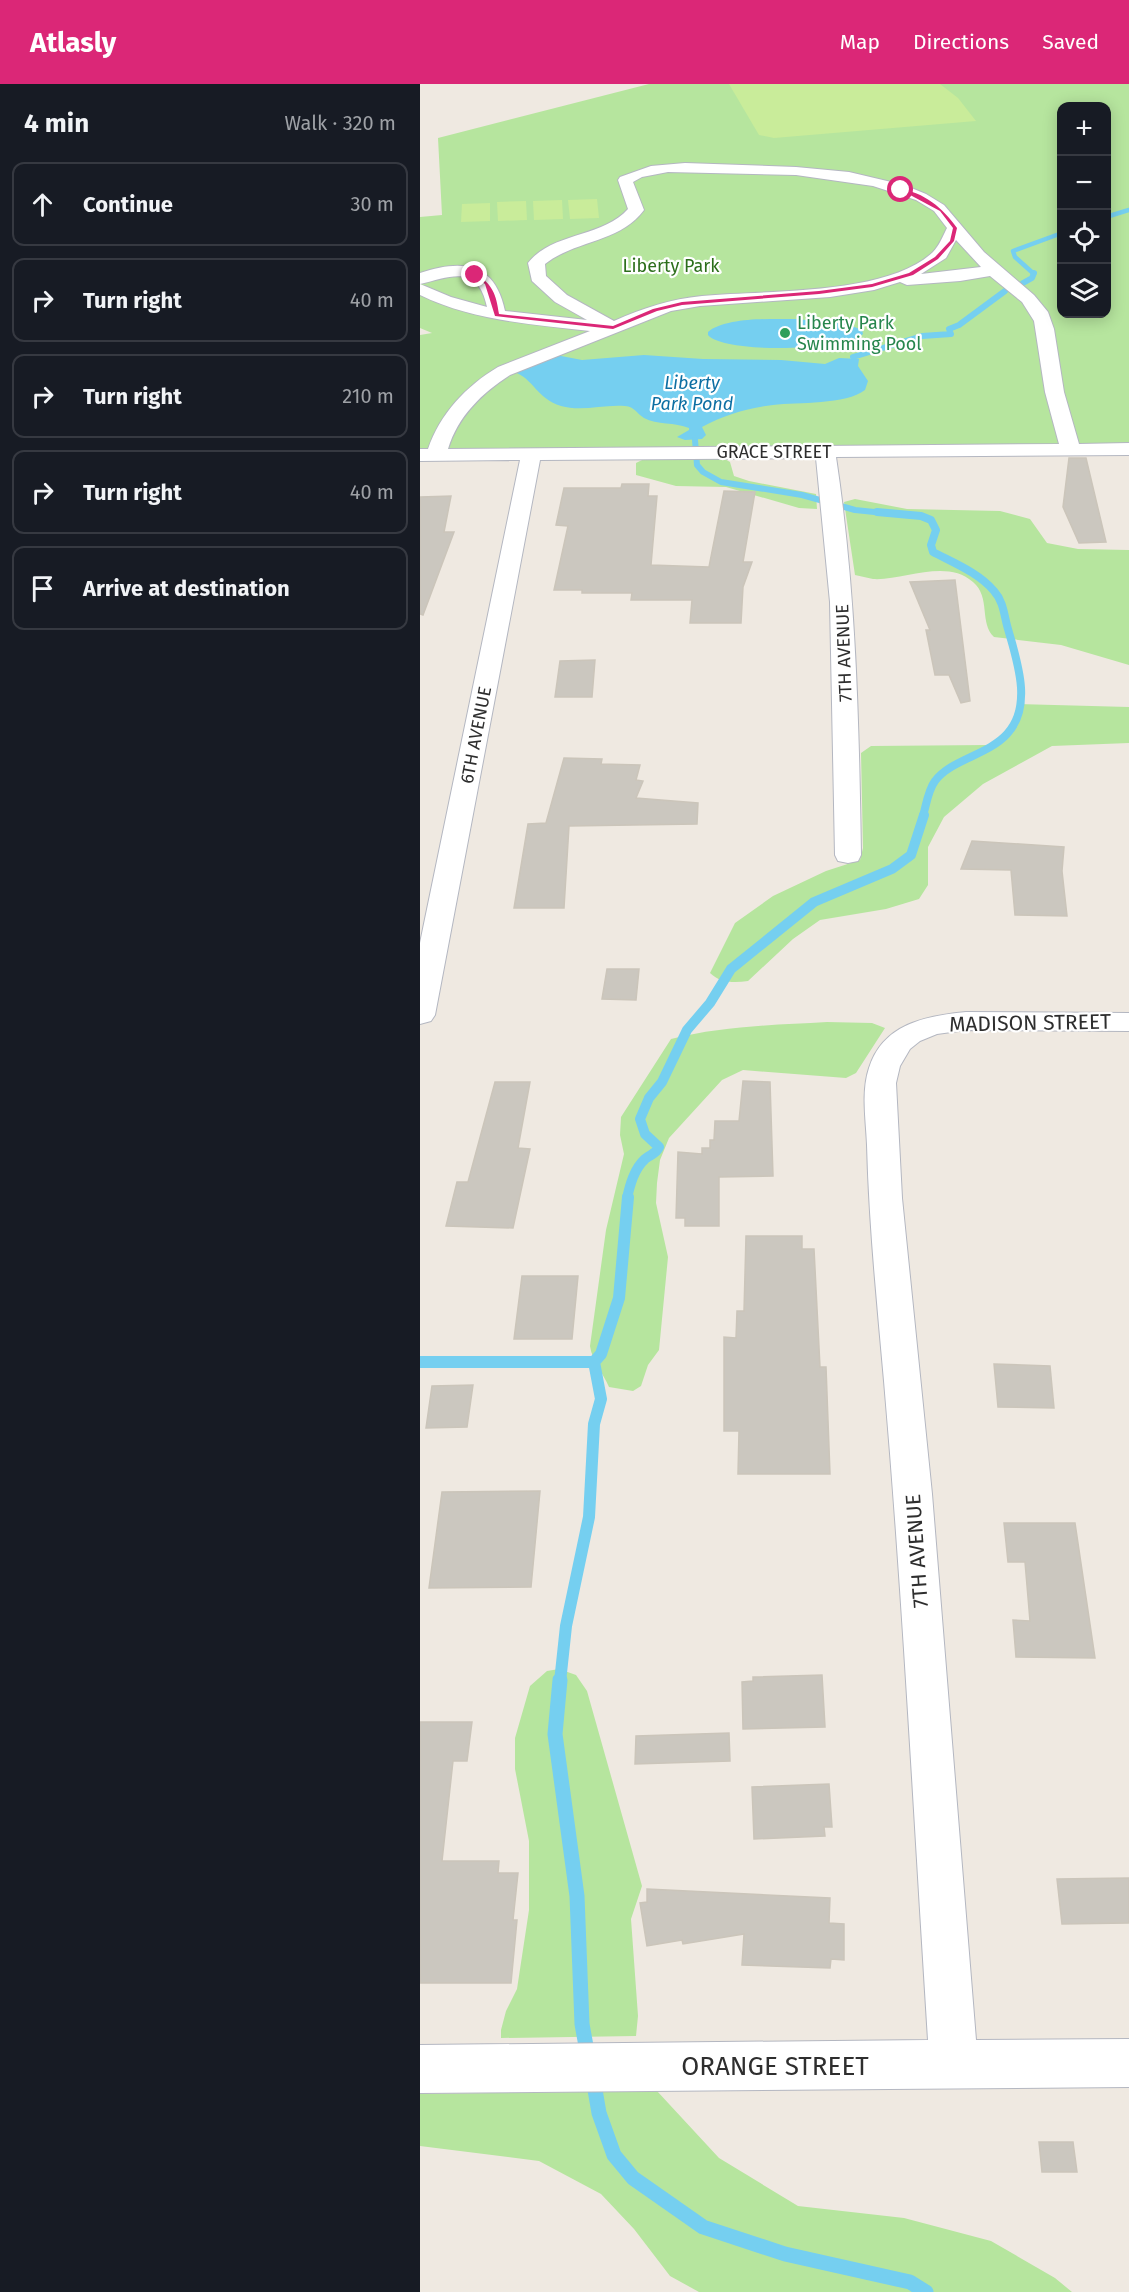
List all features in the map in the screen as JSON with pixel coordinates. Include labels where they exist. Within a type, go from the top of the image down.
[{"type":"street","points":[[613,327],[558,298],[541,282],[537,266],[551,251],[610,230],[632,218],[636,207],[625,180],[635,174],[666,169],[736,168],[796,171],[848,177],[881,184],[917,196],[942,210],[993,270],[1028,297],[1043,321],[1053,385],[1071,450]]},
{"type":"street","points":[[428,455],[464,404],[480,386],[504,371],[655,310],[682,303],[819,293],[893,281],[911,274],[937,258],[952,241],[955,228]]},
{"type":"street","points":[[893,281],[960,276],[993,270]]},
{"type":"street","points":[[420,279],[441,272],[475,275],[487,283],[497,315]]},
{"type":"street","points":[[420,289],[445,301],[497,315],[613,327]]},
{"type":"street","name":"GRACE STREET","points":[[428,455],[1071,450],[1128,454]]},
{"type":"street","name":"7TH AVENUE","points":[[825,452],[833,504],[843,627],[848,855]]},
{"type":"street","name":"6TH AVENUE","points":[[420,1016],[531,454]]},
{"type":"street","name":"MADISON STREET","points":[[899,1040],[918,1030],[942,1023],[966,1021],[1129,1022]]},
{"type":"street","name":"7TH AVENUE","points":[[899,1040],[884,1066],[880,1083],[884,1187],[913,1494],[954,2066]]},
{"type":"street","name":"ORANGE STREET","points":[[420,2069],[1129,2063]]},
{"type":"green space","name":"Liberty Park","points":[[649,84],[1129,84],[1129,445],[420,450],[420,335],[432,333],[420,328],[420,217],[442,215],[438,138]]},
{"type":"green space","points":[[729,84],[940,84],[958,98],[976,121],[774,138],[759,135]]},
{"type":"green space","points":[[597,199],[599,218],[570,219],[568,200]]},
{"type":"green space","points":[[562,200],[563,219],[534,220],[533,201]]},
{"type":"green space","points":[[526,201],[527,220],[498,221],[497,202]]},
{"type":"green space","points":[[490,203],[490,221],[461,222],[462,204]]},
{"type":"green space","points":[[723,458],[730,462],[734,476],[816,494],[817,509],[799,508],[726,487],[676,486],[636,475],[636,463],[644,459]]},
{"type":"green space","points":[[855,499],[907,509],[1000,511],[1030,519],[1047,543],[1078,549],[1129,550],[1129,665],[1061,645],[994,637],[987,625],[982,595],[973,582],[962,575],[937,571],[873,579],[855,575],[844,502]]},
{"type":"green space","points":[[1017,704],[1129,707],[1129,743],[1052,746],[983,784],[944,817],[928,847],[928,885],[919,899],[886,909],[820,920],[793,939],[748,981],[727,982],[710,973],[735,923],[773,896],[826,871],[860,860],[863,848],[861,753],[871,746],[988,745],[1008,728]]},
{"type":"green space","points":[[827,1022],[872,1023],[885,1028],[856,1073],[846,1078],[743,1070],[722,1080],[669,1138],[660,1160],[656,1203],[668,1257],[659,1350],[648,1365],[641,1386],[633,1391],[609,1387],[595,1362],[590,1346],[606,1230],[624,1154],[620,1135],[621,1117],[671,1039],[729,1029]]},
{"type":"green space","points":[[559,1669],[576,1675],[587,1691],[642,1886],[631,1919],[638,2016],[636,2036],[501,2038],[506,2011],[517,1989],[529,1910],[529,1841],[515,1769],[515,1738],[530,1686],[547,1671]]},
{"type":"green space","points":[[657,2091],[719,2158],[798,2206],[904,2218],[991,2241],[1055,2278],[1072,2292],[699,2292],[670,2276],[634,2229],[601,2194],[539,2161],[420,2146],[420,2094]]},
{"type":"water","name":"Liberty Park Swimming Pool","points":[[796,319],[847,324],[862,330],[863,334],[852,340],[833,344],[785,348],[736,345],[719,341],[708,335],[708,332],[716,327],[738,321]]},
{"type":"water","name":"Liberty Park Pond","points":[[556,355],[582,360],[644,355],[703,359],[781,360],[825,364],[839,358],[859,359],[858,366],[868,381],[865,390],[857,395],[834,401],[773,405],[736,413],[702,427],[706,435],[702,439],[685,440],[677,437],[689,428],[649,420],[628,407],[569,408],[553,403],[526,379],[514,372]]},
{"type":"building","points":[[1069,458],[1086,458],[1106,542],[1079,543],[1063,507]]},
{"type":"building","points":[[622,484],[649,484],[648,496],[657,496],[651,565],[709,567],[724,491],[755,492],[743,562],[752,562],[743,587],[741,623],[690,623],[692,600],[631,600],[632,593],[582,593],[582,590],[554,590],[568,526],[556,525],[564,488],[621,488]]},
{"type":"building","points":[[451,496],[444,532],[454,532],[423,615],[420,614],[420,497]]},
{"type":"building","points":[[955,580],[970,701],[961,703],[949,675],[935,675],[926,630],[930,630],[910,582]]},
{"type":"building","points":[[595,660],[592,697],[555,697],[560,661]]},
{"type":"building","points":[[564,758],[602,759],[601,764],[640,765],[636,780],[643,781],[636,798],[698,803],[697,824],[569,826],[564,908],[514,908],[528,824],[546,823]]},
{"type":"building","points":[[972,841],[1064,847],[1062,871],[1067,916],[1015,915],[1011,870],[961,869]]},
{"type":"building","points":[[607,969],[639,969],[636,1000],[602,999]]},
{"type":"building","points":[[743,1081],[770,1082],[773,1176],[719,1177],[719,1226],[685,1226],[685,1218],[676,1218],[678,1152],[702,1154],[702,1148],[710,1148],[710,1140],[714,1140],[715,1121],[739,1121]]},
{"type":"building","points":[[495,1082],[530,1082],[518,1148],[530,1149],[513,1228],[446,1226],[457,1182],[468,1182]]},
{"type":"building","points":[[746,1236],[802,1236],[802,1249],[814,1249],[820,1367],[826,1367],[830,1474],[738,1474],[739,1431],[724,1431],[724,1337],[736,1338],[737,1311],[744,1311]]},
{"type":"building","points":[[522,1276],[578,1276],[572,1339],[514,1339]]},
{"type":"building","points":[[994,1364],[1050,1366],[1054,1408],[998,1407]]},
{"type":"building","points":[[473,1385],[467,1427],[426,1428],[432,1386]]},
{"type":"building","points":[[540,1491],[531,1587],[429,1588],[442,1492]]},
{"type":"building","points":[[1004,1523],[1075,1523],[1095,1658],[1016,1657],[1013,1620],[1030,1621],[1025,1562],[1008,1562]]},
{"type":"building","points":[[822,1675],[825,1727],[743,1729],[742,1682],[753,1681],[753,1677]]},
{"type":"building","points":[[420,1722],[472,1722],[467,1761],[453,1761],[442,1861],[499,1861],[498,1873],[518,1873],[513,1920],[517,1920],[511,1983],[420,1983]]},
{"type":"building","points":[[729,1733],[730,1761],[635,1764],[636,1736]]},
{"type":"building","points":[[829,1784],[832,1827],[824,1827],[825,1836],[754,1839],[752,1787]]},
{"type":"building","points":[[1129,1878],[1129,1923],[1062,1924],[1057,1879]]},
{"type":"building","points":[[647,1889],[830,1898],[829,1923],[844,1924],[844,1960],[831,1959],[830,1968],[742,1965],[744,1934],[683,1944],[682,1940],[647,1946],[640,1903],[647,1902]]},
{"type":"building","points":[[1039,2142],[1073,2142],[1077,2172],[1042,2172]]},
{"type":"waterway","points":[[1111,215],[1129,210]]},
{"type":"waterway","points":[[1034,274],[1015,257],[1013,251],[1057,235]]},
{"type":"waterway","points":[[1023,283],[1032,278],[1034,274]]},
{"type":"waterway","points":[[853,357],[922,336],[951,334],[949,329],[959,325],[1005,291]]},
{"type":"waterway","points":[[695,440],[697,465],[703,472],[721,482],[802,495],[855,510],[894,514]]},
{"type":"waterway","points":[[877,512],[921,516],[931,520],[936,530],[931,545],[933,552],[974,574],[997,595],[1003,609],[1021,683],[1019,710],[1015,723],[1007,734],[990,747],[942,774],[931,789],[923,816]]},
{"type":"waterway","points":[[627,1198],[638,1167],[659,1147],[645,1134],[640,1119],[649,1098],[662,1082],[687,1030],[710,1003],[731,969],[814,902],[892,869],[911,855],[924,815]]},
{"type":"waterway","points":[[594,1362],[601,1354],[619,1298],[628,1197]]},
{"type":"waterway","points":[[420,1362],[594,1362]]},
{"type":"waterway","points":[[560,1682],[566,1626],[589,1517],[594,1424],[601,1399],[594,1362]]},
{"type":"waterway","points":[[560,1680],[555,1734],[577,1896],[582,2024],[588,2057]]},
{"type":"waterway","points":[[593,2078],[599,2113],[614,2155],[633,2178],[703,2227],[785,2254],[910,2282],[926,2292]]},
{"type":"place","name":"Liberty Park Swimming Pool","points":[[785,333]]},
{"type":"route","points":[[475,275],[487,283],[497,315],[517,319],[613,327],[655,310],[682,303],[819,293],[872,286],[911,274],[937,258],[952,241],[955,228],[942,210],[933,203],[901,190]]}]
